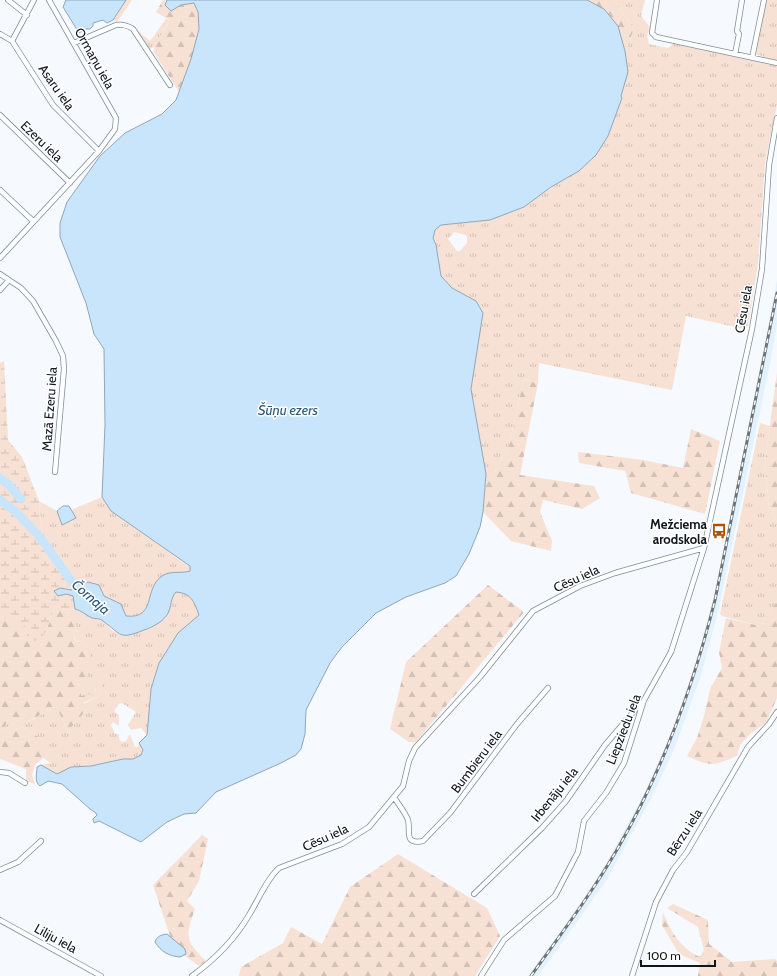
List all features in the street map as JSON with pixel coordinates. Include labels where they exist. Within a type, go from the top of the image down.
[{"type":"street","points":[[8,0],[27,15]]},
{"type":"street","points":[[12,41],[34,0]]},
{"type":"street","name":"Ormaņu iela","points":[[49,0],[116,118],[115,129],[99,151]]},
{"type":"street","points":[[657,0],[652,26],[652,33],[656,37],[777,63]]},
{"type":"street","points":[[735,54],[739,34],[737,31],[742,0]]},
{"type":"street","points":[[752,58],[764,0]]},
{"type":"street","points":[[74,43],[116,25],[123,24],[129,26],[133,29],[170,85]]},
{"type":"street","name":"Asaru iela","points":[[0,34],[12,41],[53,105],[99,151]]},
{"type":"street","name":"Ezeru iela","points":[[0,115],[70,183]]},
{"type":"street","name":"Cēsu iela","points":[[195,976],[215,958],[248,917],[273,874],[279,868],[342,844],[369,827],[403,786],[408,761],[415,748],[480,677],[533,611],[580,586],[615,573],[704,548],[753,321],[762,269],[769,165],[777,118]]},
{"type":"street","points":[[0,258],[99,151]]},
{"type":"street","points":[[0,190],[33,221]]},
{"type":"street","name":"Mazā Ezeru iela","points":[[0,274],[20,288],[33,301],[63,356],[64,369],[55,472]]},
{"type":"street","points":[[0,290],[9,280]]},
{"type":"street","name":"Liepziedu iela","points":[[481,976],[504,940],[555,896],[578,852],[584,820],[606,793],[624,763],[644,700],[671,652],[704,548]]},
{"type":"street","name":"Bumbieru iela","points":[[394,797],[408,820],[408,834],[411,839],[417,842],[423,840],[450,813],[517,724],[548,688]]},
{"type":"street","name":"Irbenāju iela","points":[[474,894],[542,828],[566,801],[605,745],[644,700]]},
{"type":"street","name":"Bērzu iela","points":[[632,976],[656,902],[673,870],[687,852],[748,747],[769,724],[777,712]]},
{"type":"street","points":[[0,772],[9,773],[26,783]]},
{"type":"street","points":[[0,870],[18,862],[41,842]]},
{"type":"street","name":"Liliju iela","points":[[0,920],[101,976]]},
{"type":"shaded area","points":[[777,280],[777,324],[771,359],[719,608],[700,679],[674,749],[653,795],[606,881],[538,976],[528,976],[604,868],[645,792],[678,718],[699,653],[721,568]]},
{"type":"green space","points":[[126,0],[132,0],[117,22],[113,20]]},
{"type":"green space","points":[[163,0],[165,0],[165,5],[173,8],[194,3],[198,11],[198,33],[195,47],[179,92],[153,51],[169,20],[156,12]]},
{"type":"green space","points":[[587,0],[614,0],[634,29],[625,51],[617,26],[613,20],[603,10]]},
{"type":"green space","points":[[614,0],[645,0],[641,16],[650,27],[647,36],[649,44],[668,48],[674,43],[777,66],[777,105],[765,164],[758,264],[748,325],[744,329],[686,316],[672,390],[539,363],[538,383],[524,379],[509,445],[494,474],[486,474],[471,389],[483,313],[476,301],[452,288],[441,276],[436,245],[433,238],[435,230],[441,225],[458,223],[524,207],[596,155],[608,136],[622,98],[621,96],[628,72],[625,51],[634,29]],"holes":[[[454,232],[466,235],[467,243],[460,251],[457,251],[448,239]]]},
{"type":"green space","points":[[766,0],[777,0],[777,61],[755,54]]},
{"type":"green space","points":[[166,19],[169,20],[155,47],[149,49],[130,24],[150,41]]},
{"type":"green space","points":[[4,361],[8,440],[22,457],[39,501],[42,535],[72,578],[82,585],[71,590],[62,588],[63,594],[73,596],[75,609],[68,610],[55,606],[45,634],[35,641],[27,636],[28,628],[0,615],[0,363]]},
{"type":"green space","points":[[777,373],[777,522],[769,506],[765,462]]},
{"type":"green space","points":[[524,379],[538,383],[520,475],[594,486],[600,498],[582,509],[543,500],[540,512],[552,541],[551,551],[511,541],[483,512],[486,474],[494,474],[509,445]]},
{"type":"green space","points":[[760,423],[770,426],[765,462],[769,506],[777,522],[777,601],[760,626],[722,616],[720,614]]},
{"type":"green space","points":[[691,429],[720,441],[705,514],[631,493],[625,471],[579,463],[578,452],[643,460],[683,468]]},
{"type":"green space","points":[[102,497],[111,511],[190,567],[190,571],[162,576],[153,588],[146,608],[136,615],[126,616],[121,604],[104,596],[88,582],[82,585],[72,578],[42,535],[39,501],[57,511],[62,524],[76,518],[71,510]]},
{"type":"green space","points":[[488,585],[524,612],[416,742],[409,742],[390,729],[406,662]]},
{"type":"green space","points":[[175,592],[188,596],[193,602],[199,615],[175,639],[158,666],[150,694],[147,735],[141,728],[131,730],[128,725],[136,712],[122,703],[119,704],[114,711],[119,715],[119,726],[113,722],[111,725],[115,734],[119,734],[119,739],[122,742],[126,741],[130,734],[135,747],[138,747],[139,743],[143,750],[141,755],[133,759],[123,759],[91,766],[71,767],[57,774],[41,765],[51,763],[43,758],[45,749],[42,739],[21,727],[11,733],[4,728],[8,719],[28,722],[56,706],[68,731],[89,707],[83,704],[99,696],[102,685],[101,682],[96,682],[95,695],[81,696],[83,662],[89,655],[83,642],[76,641],[74,636],[76,627],[69,618],[68,610],[75,609],[92,618],[102,620],[113,631],[121,635],[171,606],[172,596]]},
{"type":"green space","points":[[777,601],[777,698],[766,723],[751,733],[740,745],[737,756],[712,764],[687,756],[697,738],[710,689],[722,668],[719,652],[726,618],[760,626]]},
{"type":"green space","points":[[55,606],[68,610],[69,618],[76,627],[74,636],[75,641],[83,642],[91,656],[89,660],[83,662],[90,687],[81,691],[81,696],[88,694],[95,695],[96,682],[99,678],[101,679],[102,685],[99,696],[83,703],[89,707],[68,731],[56,706],[27,722],[8,719],[4,728],[11,733],[21,727],[42,739],[46,746],[43,758],[35,765],[32,775],[35,784],[26,781],[26,769],[0,759],[0,615],[45,634]]},
{"type":"green space","points":[[202,835],[208,839],[199,881],[187,901],[195,909],[190,926],[189,938],[194,948],[206,961],[199,966],[174,948],[153,885]]},
{"type":"green space","points":[[398,854],[487,908],[500,936],[475,976],[239,976],[241,967],[283,943],[291,927],[322,944],[350,887]]},
{"type":"green space","points":[[673,904],[708,920],[709,944],[732,962],[775,959],[777,961],[777,976],[698,976],[700,963],[679,954],[662,925],[663,912],[677,939],[687,949],[700,957],[704,950],[698,927],[667,908]]},
{"type":"water","points":[[66,0],[126,0],[113,20],[107,23],[103,20],[93,23],[93,26],[90,29],[86,29],[79,33],[63,7]]},
{"type":"water","name":"Šūņu ezers","points":[[167,0],[587,0],[604,9],[618,26],[625,51],[628,72],[621,96],[622,98],[608,136],[596,155],[579,171],[551,187],[524,207],[490,220],[441,225],[435,230],[433,238],[436,245],[441,276],[452,288],[476,301],[483,313],[471,389],[486,474],[483,512],[480,527],[469,554],[456,576],[445,583],[406,597],[376,613],[342,647],[330,663],[306,710],[305,734],[301,749],[296,755],[216,792],[196,813],[184,814],[167,822],[141,842],[99,821],[94,823],[93,819],[97,815],[96,813],[62,784],[48,781],[40,786],[36,777],[37,767],[41,765],[57,774],[71,767],[91,766],[123,759],[133,759],[141,755],[143,750],[139,743],[147,735],[151,689],[159,663],[178,633],[199,615],[189,596],[176,592],[174,594],[169,612],[163,620],[147,629],[130,635],[125,635],[118,633],[102,620],[92,618],[75,609],[73,596],[66,594],[58,596],[54,591],[60,588],[71,590],[88,582],[99,585],[104,596],[121,604],[126,616],[136,616],[142,613],[146,608],[156,582],[162,576],[169,573],[190,571],[190,566],[111,511],[102,497],[105,425],[104,349],[94,334],[86,303],[60,237],[60,223],[67,202],[100,156],[125,133],[162,114],[176,100],[191,59],[199,29],[198,12],[194,3],[181,5],[171,11],[165,5]]},
{"type":"water","points":[[63,506],[69,506],[76,518],[62,525],[57,511]]},
{"type":"water","points":[[167,934],[185,949],[186,954],[180,957],[166,953],[160,948],[155,942],[157,938]]},
{"type":"waterway","points":[[0,478],[9,485],[21,499]]},
{"type":"waterway","name":"Čornaja","points":[[0,500],[15,511],[39,536],[72,582],[88,595]]},
{"type":"railway","points":[[531,976],[587,897],[618,848],[649,789],[663,758],[687,696],[715,600],[777,293]]},
{"type":"place","name":"Mežciema arodskola","points":[[719,531]]}]
